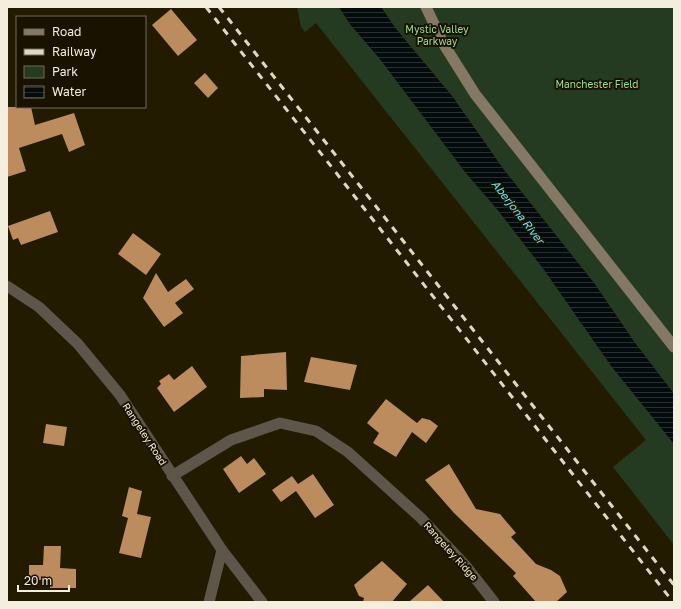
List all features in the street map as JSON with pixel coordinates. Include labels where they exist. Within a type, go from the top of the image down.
[{"type":"main road","points":[[426,7],[443,43],[475,94],[674,347]]},
{"type":"street","name":"Rangeley Road","points":[[7,286],[39,307],[78,344],[120,395],[222,550],[262,602]]},
{"type":"street","name":"Rangeley Ridge","points":[[172,476],[231,440],[280,423],[316,432],[348,452],[405,503],[465,565],[494,602]]},
{"type":"street","points":[[209,602],[222,550]]},
{"type":"green space","name":"Mystic Valley Parkway","points":[[297,7],[339,7],[350,24],[380,59],[466,173],[497,209],[545,271],[612,367],[674,444],[674,545],[613,467],[646,440],[316,23],[305,32],[301,27]]},
{"type":"green space","name":"Manchester Field","points":[[381,7],[674,7],[674,394],[635,343],[594,283],[504,170],[452,96],[396,29]]},
{"type":"water","name":"Aberjona River","points":[[339,7],[381,7],[396,29],[452,96],[504,170],[594,283],[635,343],[674,394],[674,444],[612,367],[545,271],[497,209],[466,173],[380,59],[350,24]]},
{"type":"building","points":[[171,9],[197,40],[178,56],[152,25]]},
{"type":"building","points":[[205,73],[218,88],[208,98],[194,83]]},
{"type":"building","points":[[7,107],[31,108],[35,125],[74,113],[85,145],[69,152],[62,134],[19,148],[26,171],[7,177]]},
{"type":"building","points":[[50,211],[58,232],[21,245],[18,238],[13,240],[8,226]]},
{"type":"building","points":[[133,233],[161,254],[146,275],[118,254]]},
{"type":"building","points":[[156,273],[168,292],[186,279],[194,289],[175,303],[183,313],[164,327],[143,298]]},
{"type":"building","points":[[286,352],[287,390],[264,389],[264,397],[240,398],[241,356]]},
{"type":"building","points":[[311,357],[357,365],[350,390],[304,382]]},
{"type":"building","points":[[192,366],[207,387],[174,412],[157,388],[161,384],[159,381],[169,374],[174,380]]},
{"type":"building","points":[[386,399],[417,423],[422,418],[430,420],[438,426],[426,443],[412,432],[396,457],[373,443],[379,433],[367,423]]},
{"type":"building","points":[[46,424],[67,427],[64,446],[43,443]]},
{"type":"building","points":[[241,456],[247,464],[254,458],[266,474],[239,493],[223,469]]},
{"type":"building","points":[[449,464],[476,509],[500,514],[516,533],[511,537],[536,564],[551,570],[560,576],[567,592],[556,602],[536,602],[513,576],[516,573],[454,513],[425,480]]},
{"type":"building","points":[[313,474],[334,505],[315,518],[296,491],[281,502],[272,490],[292,476],[298,484]]},
{"type":"building","points":[[129,487],[142,491],[137,514],[151,517],[141,558],[119,553],[128,518],[122,516]]},
{"type":"building","points":[[44,546],[61,546],[60,568],[76,569],[76,588],[50,588],[50,580],[29,580],[29,565],[43,565]]},
{"type":"building","points":[[382,561],[407,584],[392,602],[363,602],[364,598],[359,596],[354,585]]},
{"type":"building","points":[[428,585],[444,602],[409,602]]},
{"type":"railway","points":[[206,7],[673,602]]},
{"type":"railway","points":[[219,7],[674,585]]}]
